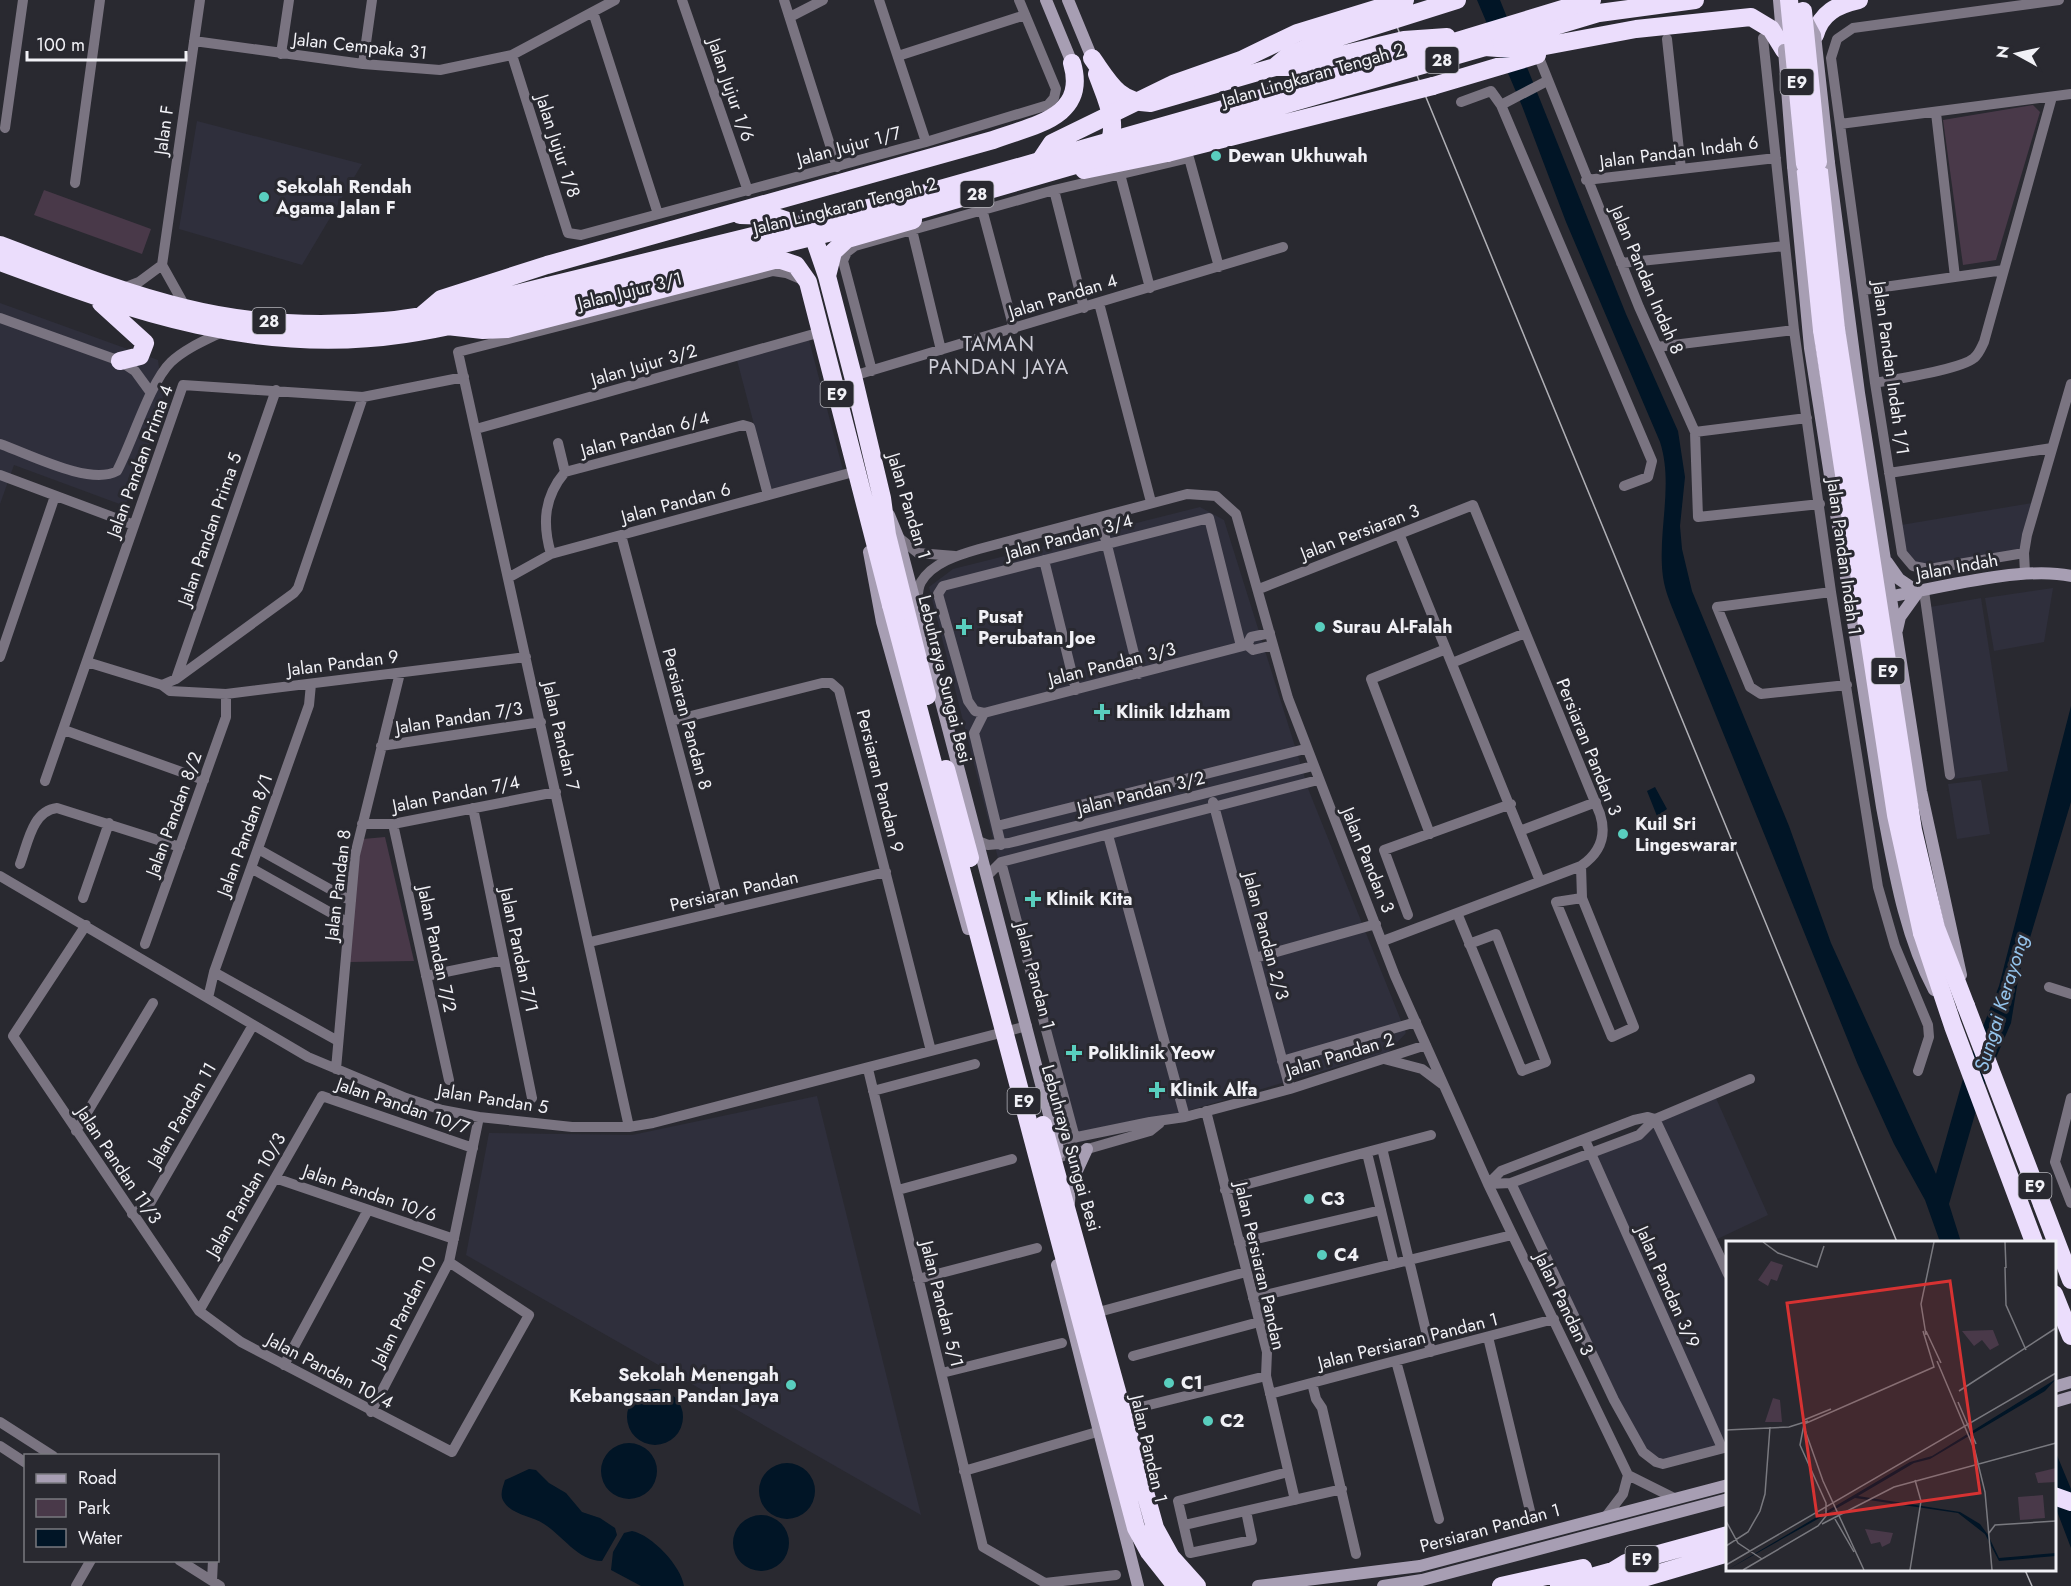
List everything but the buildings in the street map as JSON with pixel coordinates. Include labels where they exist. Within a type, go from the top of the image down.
[{"type":"highway","points":[[1040,161],[1052,143],[1173,84],[1241,60],[1297,33],[1405,0]]},
{"type":"highway","points":[[1314,53],[1457,0]]},
{"type":"highway","name":"Jalan Lingkaran Tengah 2","points":[[0,245],[120,289],[186,309],[282,323],[347,323],[421,316],[550,293],[909,213],[1483,41],[1592,0]]},
{"type":"highway","name":"Jalan Lingkaran Tengah 2","points":[[0,262],[94,297],[186,324],[225,331],[295,339],[351,339],[404,334],[447,326],[550,293],[905,199],[1483,41],[1599,13],[1695,0]]},
{"type":"highway","points":[[1815,35],[1818,23],[1828,12],[1843,3],[1859,0]]},
{"type":"highway","name":"E9","points":[[1798,4],[1811,164],[1829,330],[1896,815],[1922,933],[1954,1028],[2034,1241]]},
{"type":"highway","points":[[827,276],[833,252],[847,239],[1091,168],[1167,153],[1411,92],[1543,52],[1636,28],[1751,17],[1763,21],[1771,28],[1784,50]]},
{"type":"highway","points":[[1092,58],[1112,87],[1131,101],[1150,103],[1275,67],[1288,56],[1404,40],[1483,41],[1543,52]]},
{"type":"highway","points":[[1091,168],[1109,145],[1113,134],[1112,120],[1092,58]]},
{"type":"highway","points":[[421,316],[441,299],[723,214],[993,140],[1050,119],[1060,113],[1073,96],[1076,76],[1072,63]]},
{"type":"highway","name":"Jalan Pandan 1","points":[[723,214],[773,216],[802,228],[815,241],[827,276],[853,376],[874,502]]},
{"type":"highway","points":[[447,326],[483,330],[507,329],[778,259],[796,265],[808,282]]},
{"type":"highway","name":"Jalan Pandan 1","points":[[808,282],[857,471],[874,502]]},
{"type":"highway","points":[[94,297],[145,343],[140,356],[120,361]]},
{"type":"highway","name":"E9","points":[[1829,330],[1913,830],[1936,928],[2071,1280]]},
{"type":"highway","name":"Lebuhraya Sungai Besi","points":[[874,502],[949,829],[1136,1528],[1149,1552],[1176,1586]]},
{"type":"highway","name":"Lebuhraya Sungai Besi","points":[[874,502],[887,535],[987,924],[1155,1528],[1171,1557],[1195,1586]]},
{"type":"highway","points":[[2056,1297],[2071,1336]]},
{"type":"highway","points":[[2056,1483],[2071,1488]]},
{"type":"highway","points":[[2056,1496],[2071,1502]]},
{"type":"highway","name":"E9","points":[[1558,1586],[1613,1571],[1626,1563],[1726,1537]]},
{"type":"highway","name":"E9","points":[[1601,1586],[1634,1582],[1726,1555]]},
{"type":"highway","points":[[1501,1586],[1611,1562],[1626,1563]]},
{"type":"main road","points":[[1046,0],[1072,63]]},
{"type":"main road","points":[[1068,0],[1092,58]]},
{"type":"main road","points":[[1779,0],[1784,50],[1843,288],[1924,810],[1966,1006]]},
{"type":"main road","points":[[1798,4],[1815,35],[1811,164],[1810,348],[1831,486],[1882,807],[1897,883],[1923,969],[1954,1028]]},
{"type":"main road","name":"Jalan Pandan 1","points":[[874,502],[898,537],[1057,1142],[1149,1540],[1163,1586]]},
{"type":"main road","name":"Jalan Pandan 1","points":[[874,502],[867,541],[882,622],[1030,1147],[1097,1432],[1125,1529],[1138,1586]]},
{"type":"main road","points":[[1843,564],[1861,571],[1874,567],[1884,557]]},
{"type":"main road","points":[[1884,557],[1892,572],[1921,591],[1900,617],[1896,633]]},
{"type":"main road","name":"Jalan Indah","points":[[1849,604],[2025,573],[2054,573],[2071,576]]},
{"type":"main road","points":[[1855,639],[1864,627],[1878,623],[1892,627],[1896,633]]},
{"type":"main road","points":[[952,874],[969,877],[986,871]]},
{"type":"main road","points":[[1070,1203],[1070,1186],[1087,1149]]},
{"type":"main road","points":[[2056,1387],[2071,1382]]},
{"type":"main road","points":[[2056,1402],[2071,1397]]},
{"type":"main road","name":"Persiaran Pandan 1","points":[[1258,1586],[1420,1566],[1726,1485]]},
{"type":"main road","name":"Persiaran Pandan 1","points":[[1383,1586],[1422,1580],[1726,1500]]},
{"type":"main road","points":[[1149,1540],[1177,1577],[1195,1586]]},
{"type":"street","points":[[5,128],[24,0]]},
{"type":"street","points":[[75,183],[100,0]]},
{"type":"street","name":"Jalan F","points":[[162,265],[200,0]]},
{"type":"street","points":[[281,54],[288,0]]},
{"type":"street","points":[[363,64],[372,0]]},
{"type":"street","name":"Jalan Cempaka 31","points":[[194,41],[363,64],[440,70],[512,56],[615,0]]},
{"type":"street","name":"Jalan Jujur 1/6","points":[[682,0],[748,190]]},
{"type":"street","points":[[784,0],[837,167]]},
{"type":"street","points":[[790,17],[823,0]]},
{"type":"street","points":[[879,0],[926,142]]},
{"type":"street","points":[[898,56],[1025,15],[1019,0]]},
{"type":"street","points":[[1766,67],[1831,58],[1837,39],[1853,28],[2059,0]]},
{"type":"street","points":[[592,12],[658,214]]},
{"type":"street","name":"Jalan Jujur 1/7","points":[[581,236],[837,167],[1048,105],[1054,98],[1056,89],[1025,15]]},
{"type":"street","name":"Jalan Pandan Indah 1","points":[[1763,38],[1794,330],[1831,592],[1878,886],[1895,946],[1928,1025],[1929,1037],[1918,1071]]},
{"type":"street","points":[[1666,39],[1680,169]]},
{"type":"street","name":"Jalan Pandan Indah 8","points":[[1543,52],[1543,83],[1695,432],[1698,517],[1820,504]]},
{"type":"street","name":"Jalan Jujur 1/8","points":[[512,56],[568,233],[581,236]]},
{"type":"street","name":"Jalan Pandan Indah 1/1","points":[[1831,58],[1875,383],[1902,553],[1913,566],[1929,569],[2024,553]]},
{"type":"street","points":[[1504,103],[1543,83]]},
{"type":"street","points":[[1461,102],[1491,91],[1504,103],[1652,461],[1648,477],[1624,486]]},
{"type":"street","points":[[1840,124],[2071,94]]},
{"type":"street","points":[[1875,383],[1958,365],[1973,359],[1984,342],[2052,97]]},
{"type":"street","points":[[1936,113],[1955,277]]},
{"type":"street","points":[[872,371],[843,261],[847,252],[855,246],[1054,190],[1189,158],[1219,267]]},
{"type":"street","name":"Jalan Pandan Indah 6","points":[[1587,180],[1776,158]]},
{"type":"street","points":[[1120,174],[1150,288]]},
{"type":"street","points":[[1054,190],[1084,308]]},
{"type":"street","points":[[982,209],[1014,329]]},
{"type":"street","points":[[912,230],[941,350]]},
{"type":"street","points":[[1622,262],[1785,246]]},
{"type":"street","name":"Jalan Pandan 4","points":[[853,376],[1283,248]]},
{"type":"street","points":[[120,289],[139,282],[162,265],[186,309]]},
{"type":"street","points":[[1863,290],[2004,270]]},
{"type":"street","name":"Jalan Jujur 3/1","points":[[458,352],[773,271],[786,273],[808,282]]},
{"type":"street","points":[[1099,303],[1151,502]]},
{"type":"street","points":[[0,318],[120,361],[135,371],[152,393]]},
{"type":"street","points":[[1657,347],[1794,330]]},
{"type":"street","points":[[0,444],[74,471],[108,476],[117,471],[152,393],[170,363],[187,350],[225,331]]},
{"type":"street","name":"Jalan Jujur 3/2","points":[[476,429],[821,333]]},
{"type":"street","name":"Jalan Pandan 7","points":[[458,352],[629,1127]]},
{"type":"street","name":"Jalan Pandan Prima 4","points":[[45,781],[183,385],[363,397],[464,377]]},
{"type":"street","points":[[2025,573],[2024,553],[2071,384]]},
{"type":"street","name":"Jalan Pandan Prima 5","points":[[176,679],[276,390]]},
{"type":"street","points":[[163,687],[298,588],[363,397]]},
{"type":"street","points":[[1695,432],[1807,418]]},
{"type":"street","name":"Jalan Pandan 6/4","points":[[550,554],[544,526],[548,503],[555,484],[566,472],[743,425],[750,427],[768,495]]},
{"type":"street","points":[[558,443],[566,472]]},
{"type":"street","points":[[1889,473],[2052,448]]},
{"type":"street","name":"Jalan Pandan 6","points":[[508,578],[550,554],[857,471]]},
{"type":"street","points":[[0,476],[134,525]]},
{"type":"street","points":[[1818,488],[1831,486]]},
{"type":"street","name":"Jalan Pandan 3","points":[[917,610],[919,584],[931,570],[955,556],[1187,494],[1216,496],[1236,514],[1305,749],[1416,1023],[1488,1184],[1628,1475]]},
{"type":"street","points":[[0,657],[56,496]]},
{"type":"street","name":"Jalan Persiaran 3","points":[[1259,589],[1400,536],[1473,505]]},
{"type":"street","name":"Persiaran Pandan 3","points":[[1383,941],[1581,866],[1595,855],[1602,840],[1603,823],[1596,802],[1473,505]]},
{"type":"street","points":[[1100,517],[1139,674]]},
{"type":"street","name":"Jalan Pandan 3/4","points":[[984,713],[975,711],[968,701],[938,598],[943,586],[1209,518],[1244,645]]},
{"type":"street","name":"Persiaran Pandan 8","points":[[621,535],[721,911]]},
{"type":"street","points":[[1400,536],[1511,804],[1540,881]]},
{"type":"street","name":"Jalan Pandan 3","points":[[898,537],[918,553],[955,556]]},
{"type":"street","points":[[1044,560],[1076,690]]},
{"type":"street","points":[[1921,591],[1950,775]]},
{"type":"street","points":[[1831,592],[1717,607],[1750,687],[1755,692],[1761,694],[1847,685]]},
{"type":"street","name":"Jalan Pandan 3/3","points":[[984,713],[1244,645],[1251,637],[1270,633]]},
{"type":"street","points":[[1452,663],[1525,633]]},
{"type":"street","name":"Jalan Pandan 3/3","points":[[1244,645],[1253,650],[1274,645]]},
{"type":"street","points":[[1430,834],[1371,679],[1446,649]]},
{"type":"street","name":"Jalan Pandan 9","points":[[87,662],[163,687],[226,694],[526,657]]},
{"type":"street","name":"Jalan Pandan 8","points":[[336,1069],[355,855],[400,673]]},
{"type":"street","name":"Persiaran Pandan 9","points":[[671,722],[822,683],[831,682],[839,690],[931,1051]]},
{"type":"street","name":"Jalan Pandan 8/1","points":[[208,998],[214,972],[309,705],[311,684]]},
{"type":"street","name":"Jalan Pandan 8/2","points":[[145,944],[226,717],[226,694]]},
{"type":"street","points":[[984,713],[974,733],[1001,845]]},
{"type":"street","name":"Jalan Pandan 7/3","points":[[381,746],[541,722]]},
{"type":"street","points":[[64,730],[204,780]]},
{"type":"street","name":"Jalan Pandan 3/2","points":[[998,826],[1305,749]]},
{"type":"street","name":"Jalan Pandan 3/2","points":[[978,841],[1001,845],[1313,766]]},
{"type":"street","points":[[986,871],[1001,862],[1318,780]]},
{"type":"street","name":"Jalan Pandan 7/4","points":[[362,824],[393,824],[556,792]]},
{"type":"street","name":"Jalan Pandan 2/3","points":[[1210,792],[1290,1089]]},
{"type":"street","points":[[1520,831],[1596,802]]},
{"type":"street","points":[[1408,915],[1384,850],[1511,804]]},
{"type":"street","points":[[1867,810],[1882,807]]},
{"type":"street","points":[[20,864],[37,818],[46,809],[57,808],[180,847]]},
{"type":"street","name":"Jalan Pandan 7/1","points":[[473,808],[532,1098]]},
{"type":"street","points":[[83,898],[109,823]]},
{"type":"street","name":"Jalan Pandan 7/2","points":[[393,824],[449,1080]]},
{"type":"street","points":[[1108,834],[1185,1118]]},
{"type":"street","points":[[258,849],[351,901]]},
{"type":"street","points":[[1001,862],[1074,1138]]},
{"type":"street","points":[[1581,866],[1582,898],[1634,1027],[1612,1037],[1556,902],[1582,898]]},
{"type":"street","points":[[250,868],[349,923]]},
{"type":"street","name":"Persiaran Pandan","points":[[590,942],[886,872]]},
{"type":"street","name":"Jalan Pandan 5","points":[[0,876],[308,1057],[406,1098],[442,1110],[479,1117],[572,1127],[629,1127],[868,1069],[1027,1026]]},
{"type":"street","points":[[1457,913],[1469,944],[1522,1071],[1546,1062],[1496,934],[1469,944]]},
{"type":"street","points":[[1255,958],[1376,924]]},
{"type":"street","name":"Jalan Pandan 11/3","points":[[86,926],[13,1036],[199,1311]]},
{"type":"street","points":[[426,976],[504,960]]},
{"type":"street","points":[[214,972],[338,1041]]},
{"type":"street","points":[[2049,987],[2071,994]]},
{"type":"street","points":[[76,1131],[153,1003]]},
{"type":"street","points":[[1383,1059],[1410,1043],[1416,1023]]},
{"type":"street","points":[[1282,1061],[1416,1023]]},
{"type":"street","name":"Jalan Pandan 11","points":[[132,1214],[149,1205],[253,1025]]},
{"type":"street","name":"Jalan Pandan 2","points":[[1030,1147],[1150,1122],[1160,1123],[1185,1118],[1290,1089],[1426,1045]]},
{"type":"street","points":[[1383,1059],[1422,1069],[1445,1087]]},
{"type":"street","points":[[873,1091],[975,1064]]},
{"type":"street","name":"Jalan Pandan 5/1","points":[[868,1069],[983,1548],[1045,1582],[1116,1575]]},
{"type":"street","points":[[1488,1184],[1511,1183],[1639,1135],[1655,1119],[1750,1079]]},
{"type":"street","name":"Jalan Pandan 10/7","points":[[322,1096],[473,1148]]},
{"type":"street","name":"Jalan Pandan 10/3","points":[[199,1311],[322,1096]]},
{"type":"street","points":[[2071,1098],[2055,1162],[2071,1203]]},
{"type":"street","name":"Jalan Persiaran Pandan","points":[[1206,1111],[1267,1352],[1266,1376],[1294,1500]]},
{"type":"street","name":"Jalan Pandan 10","points":[[371,1412],[448,1262],[479,1117]]},
{"type":"street","points":[[1488,1184],[1501,1172],[1634,1120],[1648,1117],[1655,1119],[1726,1270]]},
{"type":"street","name":"Jalan Pandan 2","points":[[1034,1164],[1150,1131],[1160,1123]]},
{"type":"street","points":[[1226,1190],[1431,1135]]},
{"type":"street","name":"Jalan Pandan 3/9","points":[[1585,1140],[1725,1447]]},
{"type":"street","points":[[1382,1148],[1431,1352]]},
{"type":"street","points":[[1367,1154],[1394,1264]]},
{"type":"street","points":[[898,1190],[1012,1159]]},
{"type":"street","name":"Jalan Pandan 10/6","points":[[275,1178],[454,1239]]},
{"type":"street","points":[[1511,1183],[1614,1400],[1643,1452],[1656,1462],[1663,1464],[1725,1447]]},
{"type":"street","points":[[284,1365],[368,1210]]},
{"type":"street","points":[[1239,1243],[1381,1210]]},
{"type":"street","points":[[1253,1298],[1512,1235]]},
{"type":"street","points":[[918,1280],[1037,1248]]},
{"type":"street","name":"Jalan Pandan 10/4","points":[[199,1311],[241,1342],[371,1412],[452,1452],[529,1315],[448,1262]]},
{"type":"street","points":[[1095,1313],[1246,1272]]},
{"type":"street","name":"Jalan Persiaran Pandan 1","points":[[1270,1394],[1554,1319]]},
{"type":"street","points":[[1133,1356],[1259,1322]]},
{"type":"street","points":[[1488,1337],[1531,1515]]},
{"type":"street","points":[[942,1373],[1062,1343]]},
{"type":"street","points":[[1396,1361],[1439,1519]]},
{"type":"street","points":[[1144,1406],[1266,1376]]},
{"type":"street","points":[[1312,1383],[1316,1399],[1322,1408],[1356,1554]]},
{"type":"street","points":[[1596,1408],[1614,1400]]},
{"type":"street","points":[[0,1422],[51,1454]]},
{"type":"street","points":[[964,1471],[1097,1432]]},
{"type":"street","points":[[0,1446],[24,1461]]},
{"type":"street","points":[[1246,1511],[1252,1540],[1190,1553],[1178,1501],[1288,1472]]},
{"type":"street","points":[[1607,1515],[1623,1494],[1628,1475],[1674,1498]]},
{"type":"street","points":[[1184,1525],[1342,1489]]},
{"type":"street","points":[[76,1586],[90,1562]]},
{"type":"street","points":[[182,1562],[216,1583]]},
{"type":"street","points":[[213,1562],[216,1583]]},
{"type":"shaded area","name":"Sekolah Rendah Agama Jalan F","points":[[197,121],[362,164],[302,265],[179,229]]},
{"type":"shaded area","points":[[0,303],[158,360],[164,406],[125,506],[14,465],[0,504]]},
{"type":"shaded area","points":[[809,340],[843,470],[771,489],[737,360]]},
{"type":"shaded area","points":[[2032,503],[2020,549],[1928,565],[1918,565],[1906,552],[1901,525]]},
{"type":"shaded area","points":[[1200,507],[1224,520],[1309,791],[1406,1033],[1388,1052],[1071,1145],[929,587],[953,569]]},
{"type":"shaded area","points":[[2053,588],[2044,642],[1994,651],[1985,598]]},
{"type":"shaded area","points":[[1981,598],[2008,771],[1954,779],[1930,607]]},
{"type":"shaded area","points":[[1981,780],[1990,834],[1957,839],[1948,784]]},
{"type":"shaded area","name":"Sekolah Menengah Kebangsaan Pandan Jaya","points":[[817,1096],[921,1515],[466,1255],[489,1133],[632,1135]]},
{"type":"shaded area","points":[[1715,1096],[1768,1215],[1709,1243],[1726,1282],[1726,1443],[1662,1460],[1646,1449],[1616,1396],[1516,1186]]},
{"type":"green space","points":[[2033,105],[2040,112],[1996,260],[1963,265],[1943,120]]},
{"type":"green space","points":[[44,190],[151,229],[142,254],[34,215]]},
{"type":"green space","points":[[385,837],[414,961],[349,962],[363,839]]},
{"type":"water","name":"Sungai Kerayong","points":[[1477,0],[1500,0],[1626,314],[1678,431],[1685,477],[1680,526],[1682,549],[1692,591],[1789,826],[1831,943],[1936,1174],[1965,1072],[1999,986],[2071,706],[2071,802],[2019,974],[2011,1023],[1982,1090],[1949,1204],[1961,1241],[1940,1241],[1925,1200],[1894,1144],[1858,1065],[1671,605],[1664,583],[1662,560],[1666,475],[1660,442],[1566,222],[1522,106]]},
{"type":"water","points":[[1655,787],[1667,809],[1657,816],[1647,791]]},
{"type":"water","points":[[655,1389],[666,1391],[675,1397],[681,1406],[683,1417],[681,1428],[675,1437],[666,1443],[655,1445],[644,1443],[635,1437],[629,1428],[627,1417],[629,1406],[635,1397],[644,1391]]},
{"type":"water","points":[[629,1443],[640,1445],[649,1451],[655,1460],[657,1471],[655,1482],[649,1491],[640,1497],[629,1499],[618,1497],[609,1491],[603,1482],[601,1471],[603,1460],[609,1451],[618,1445]]},
{"type":"water","points":[[2056,1453],[2071,1489],[2071,1548],[2056,1509]]},
{"type":"water","points":[[787,1463],[798,1465],[807,1471],[813,1480],[815,1491],[813,1502],[807,1511],[798,1517],[787,1519],[776,1517],[767,1511],[761,1502],[759,1491],[761,1480],[767,1471],[776,1465]]},
{"type":"water","points":[[529,1469],[536,1470],[549,1483],[566,1493],[582,1512],[600,1518],[615,1528],[617,1535],[602,1561],[585,1557],[544,1524],[517,1513],[504,1502],[502,1488],[505,1480]]},
{"type":"water","points":[[761,1515],[772,1517],[781,1523],[787,1532],[789,1543],[787,1554],[781,1563],[772,1569],[761,1571],[750,1569],[741,1563],[735,1554],[733,1543],[735,1532],[741,1523],[750,1517]]},
{"type":"water","points":[[632,1531],[648,1538],[664,1552],[682,1578],[684,1586],[641,1586],[611,1570],[613,1552],[624,1533]]},
{"type":"tram line","points":[[1386,0],[1897,1241]]},
{"type":"tram line","points":[[2025,1571],[2032,1586]]},
{"type":"place","name":"Dewan Ukhuwah","points":[[1216,156]]},
{"type":"place","name":"Sekolah Rendah Agama Jalan F","points":[[264,197]]},
{"type":"place","name":"Pusat Perubatan Joe","points":[[964,627]]},
{"type":"place","name":"Surau Al-Falah","points":[[1320,627]]},
{"type":"place","name":"Klinik Idzham","points":[[1102,712]]},
{"type":"place","name":"Kuil Sri Lingeswarar","points":[[1623,834]]},
{"type":"place","name":"Klinik Kita","points":[[1033,899]]},
{"type":"place","name":"Poliklinik Yeow","points":[[1074,1053]]},
{"type":"place","name":"Klinik Alfa","points":[[1157,1090]]},
{"type":"place","name":"C3","points":[[1309,1199]]},
{"type":"place","name":"C4","points":[[1322,1255]]},
{"type":"place","name":"C1","points":[[1169,1383]]},
{"type":"place","name":"Sekolah Menengah Kebangsaan Pandan Jaya","points":[[791,1385]]},
{"type":"place","name":"C2","points":[[1208,1421]]},
{"type":"district","name":"TAMAN PANDAN JAYA","points":[[999,356]]}]
